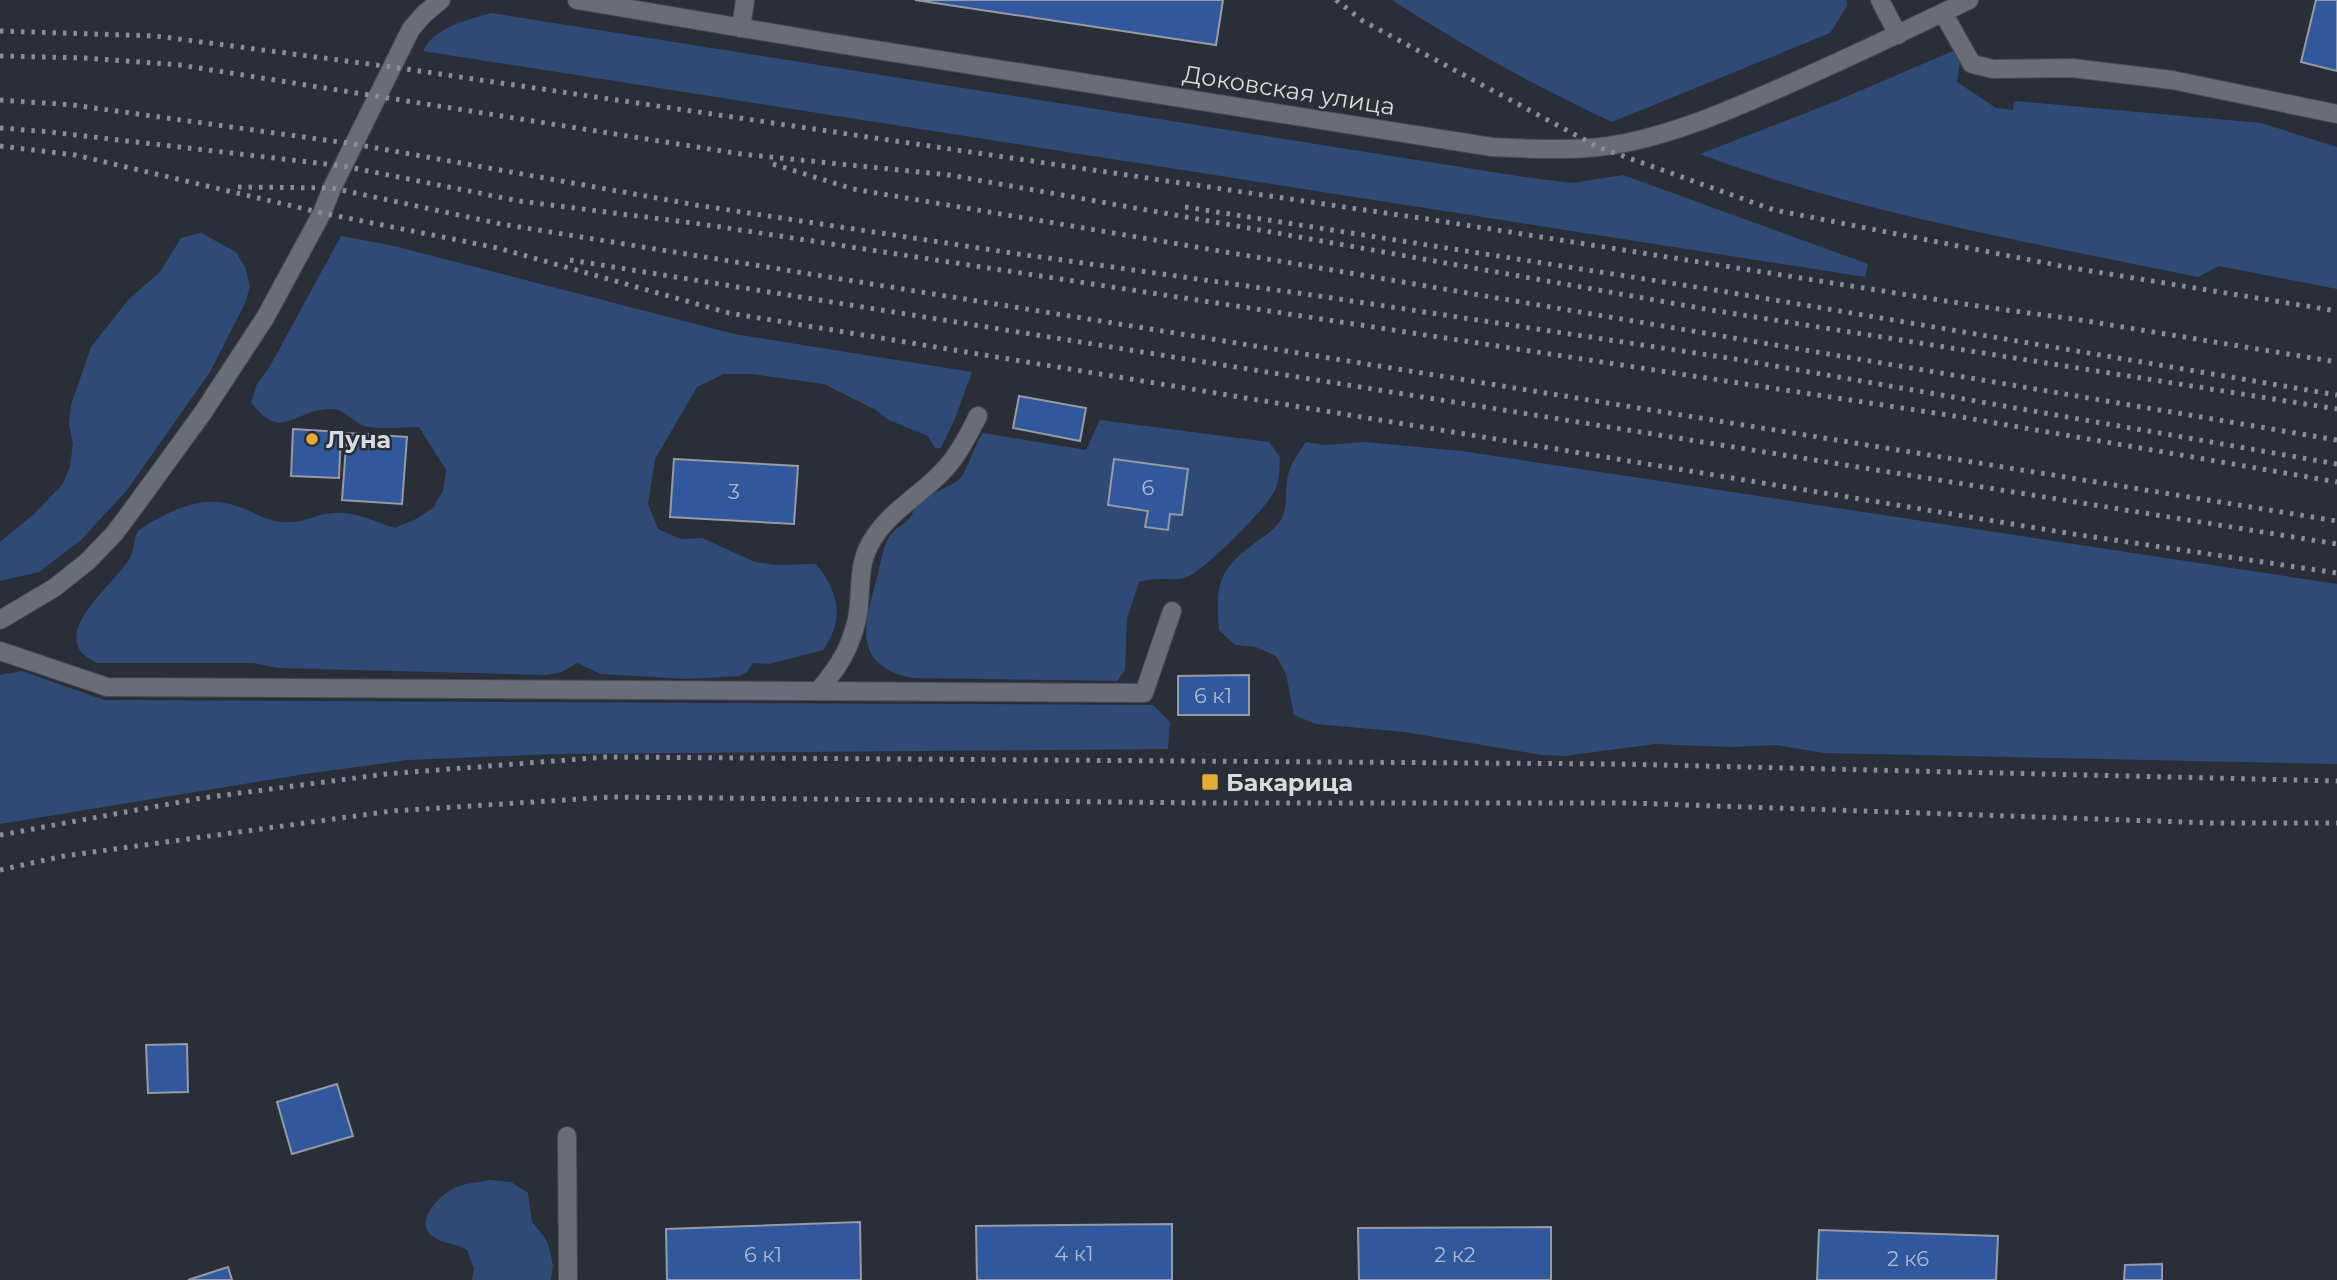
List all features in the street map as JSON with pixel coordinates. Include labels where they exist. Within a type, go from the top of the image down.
[{"type":"street","name":"Доковская улица","points":[[577,0],[1492,147],[1569,150],[1624,143],[1692,123],[1750,101],[1969,0]]},
{"type":"street","points":[[741,28],[745,0]]},
{"type":"street","points":[[1880,0],[1898,35]]},
{"type":"street","points":[[0,620],[54,588],[88,561],[114,534],[202,414],[265,317],[322,213],[405,41],[418,20],[435,4]]},
{"type":"street","points":[[1943,13],[1972,65],[1993,69],[2072,68],[2172,79],[2337,114]]},
{"type":"street","points":[[820,689],[842,662],[857,619],[861,571],[869,546],[895,511],[936,478],[957,456],[978,416]]},
{"type":"street","points":[[0,651],[107,687],[1144,692],[1172,611]]},
{"type":"street","points":[[568,1136],[568,1280]]},
{"type":"shaded area","points":[[1392,0],[1846,0],[1847,6],[1830,33],[1612,122],[1500,65]]},
{"type":"shaded area","points":[[491,13],[1524,177],[1572,183],[1623,175],[1868,264],[1865,277],[423,51],[443,30]]},
{"type":"shaded area","points":[[1953,51],[1960,63],[1957,82],[1996,108],[2013,110],[2014,101],[2261,123],[2337,147],[2337,289],[2219,266],[2198,277],[2009,239],[1822,194],[1700,154],[1834,102]]},
{"type":"shaded area","points":[[201,233],[236,252],[246,269],[250,287],[245,303],[210,372],[127,490],[81,540],[39,572],[0,581],[0,542],[33,515],[62,485],[70,467],[73,444],[69,425],[71,405],[91,347],[129,299],[160,272],[181,238]]},
{"type":"shaded area","points":[[341,236],[394,246],[734,334],[972,372],[941,448],[935,448],[928,436],[889,420],[876,410],[824,384],[752,374],[724,374],[697,387],[655,459],[648,504],[658,529],[681,539],[702,538],[755,562],[776,565],[816,564],[830,585],[837,617],[830,639],[823,650],[769,664],[753,663],[747,672],[739,676],[687,679],[601,674],[577,663],[562,672],[546,675],[278,668],[254,663],[97,663],[82,652],[76,639],[79,625],[87,610],[131,556],[139,530],[172,511],[196,503],[221,502],[276,521],[296,522],[341,513],[395,528],[433,508],[443,491],[446,470],[419,427],[371,427],[332,409],[308,413],[289,421],[271,421],[251,402],[257,384],[269,368]]},
{"type":"shaded area","points":[[1100,420],[1269,442],[1280,457],[1279,476],[1273,494],[1246,526],[1196,572],[1182,578],[1139,582],[1127,618],[1125,670],[1117,681],[913,678],[879,664],[867,641],[868,611],[889,537],[909,519],[917,505],[962,476],[983,433],[1086,450]]},
{"type":"shaded area","points":[[1306,442],[1324,445],[1364,442],[1462,451],[2337,584],[2337,764],[1824,753],[1777,745],[1730,747],[1655,744],[1564,756],[1542,755],[1405,732],[1316,724],[1294,715],[1286,674],[1276,656],[1256,647],[1235,645],[1219,630],[1218,614],[1219,588],[1228,569],[1246,550],[1275,528],[1282,518],[1289,471]]},
{"type":"shaded area","points":[[22,671],[104,700],[1153,705],[1170,722],[1168,749],[554,754],[408,760],[305,774],[0,824],[0,675]]},
{"type":"shaded area","points":[[489,1180],[511,1182],[528,1193],[532,1222],[549,1247],[553,1266],[551,1280],[472,1280],[474,1269],[467,1250],[435,1238],[427,1229],[427,1215],[443,1195],[460,1186]]},
{"type":"building","points":[[915,0],[1223,0],[1216,45]]},
{"type":"building","points":[[2316,0],[2337,0],[2337,71],[2301,62]]},
{"type":"building","points":[[1019,396],[1086,408],[1080,441],[1013,428]]},
{"type":"building","points":[[293,429],[341,432],[339,478],[291,476]]},
{"type":"building","points":[[347,433],[407,437],[402,504],[342,500]]},
{"type":"building","points":[[674,459],[798,466],[794,524],[670,517]]},
{"type":"building","points":[[1114,459],[1188,469],[1182,515],[1170,514],[1168,530],[1145,527],[1148,511],[1108,505]]},
{"type":"building","name":"Бакарица","points":[[1249,675],[1249,715],[1178,715],[1178,676]]},
{"type":"building","points":[[187,1044],[188,1092],[148,1093],[146,1045]]},
{"type":"building","points":[[337,1084],[353,1136],[292,1154],[277,1102]]},
{"type":"building","points":[[860,1222],[861,1280],[667,1280],[666,1229]]},
{"type":"building","points":[[1172,1224],[1172,1280],[977,1280],[976,1226]]},
{"type":"building","points":[[1551,1227],[1551,1280],[1359,1280],[1358,1228]]},
{"type":"building","points":[[1819,1230],[1998,1236],[1996,1280],[1817,1280]]},
{"type":"building","points":[[2162,1264],[2162,1280],[2124,1280],[2125,1265]]},
{"type":"building","points":[[228,1267],[232,1280],[188,1280]]},
{"type":"railway","points":[[1336,0],[1363,21],[1598,147],[1774,210],[2066,267],[2337,311]]},
{"type":"railway","points":[[0,31],[156,36],[392,67],[1440,221],[2337,362]]},
{"type":"railway","points":[[0,56],[85,58],[180,65],[741,154],[949,175],[1711,310],[2337,409]]},
{"type":"railway","points":[[0,100],[73,105],[354,144],[696,205],[1735,359],[2337,464]]},
{"type":"railway","points":[[0,128],[343,166],[519,201],[701,224],[1961,417],[2337,482]]},
{"type":"railway","points":[[0,146],[75,155],[322,213],[498,248],[729,313],[2067,533],[2337,573]]},
{"type":"railway","points":[[773,164],[853,189],[2337,440]]},
{"type":"railway","points":[[238,187],[332,188],[501,224],[2337,521]]},
{"type":"railway","points":[[1185,207],[1715,290],[2337,395]]},
{"type":"railway","points":[[570,260],[2337,544]]},
{"type":"railway","points":[[0,835],[202,798],[386,774],[606,757],[1617,764],[2337,781]]},
{"type":"railway","points":[[0,870],[64,856],[392,811],[612,797],[1210,803],[1629,803],[2213,823],[2337,823]]},
{"type":"place","name":"Луна","points":[[312,439]]},
{"type":"place","name":"Бакарица","points":[[1210,782]]}]
